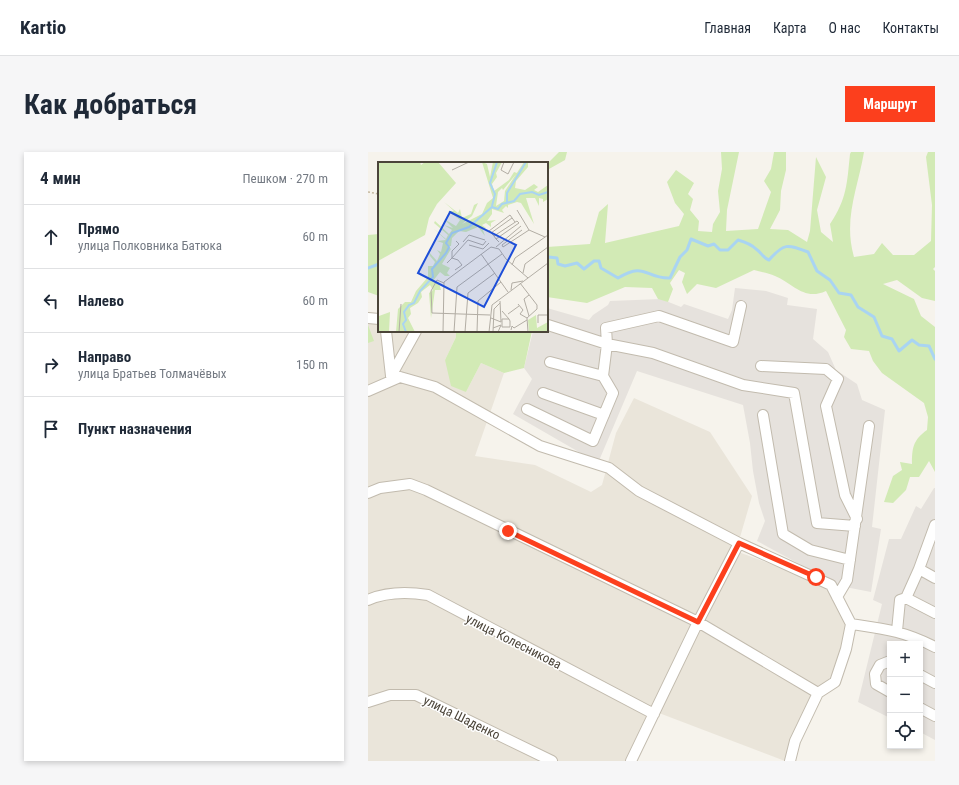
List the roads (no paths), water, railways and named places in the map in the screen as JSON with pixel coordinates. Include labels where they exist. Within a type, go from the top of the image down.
[{"type":"street","points":[[527,409],[593,441],[612,393],[603,376],[607,344],[606,328],[659,316],[733,342],[741,306]]},
{"type":"street","points":[[368,318],[378,319]]},
{"type":"street","points":[[548,325],[607,344],[653,354],[743,385],[794,393],[817,523],[856,522]]},
{"type":"street","points":[[386,332],[395,376]]},
{"type":"street","points":[[368,391],[395,376],[416,332]]},
{"type":"street","points":[[550,362],[603,376]]},
{"type":"street","points":[[761,366],[826,369],[838,379],[826,406],[845,495],[856,522]]},
{"type":"street","points":[[395,376],[435,387],[540,446],[609,468],[639,491],[739,543],[831,585],[851,624],[846,649],[835,682],[818,692],[795,741],[790,761]]},
{"type":"street","points":[[543,393],[604,416]]},
{"type":"street","points":[[763,415],[783,534],[810,550],[850,560]]},
{"type":"street","points":[[837,597],[847,580],[868,426]]},
{"type":"street","points":[[368,492],[380,488],[410,484],[426,490],[698,622],[818,692]]},
{"type":"street","points":[[906,598],[933,539],[935,525]]},
{"type":"street","points":[[631,761],[698,622],[739,543]]},
{"type":"street","points":[[919,569],[935,578]]},
{"type":"street","name":"улица Колесникова","points":[[368,600],[394,594],[413,593],[428,595],[654,714]]},
{"type":"street","points":[[897,631],[900,600],[906,598],[935,613]]},
{"type":"street","points":[[851,624],[897,631],[917,638],[935,647]]},
{"type":"street","points":[[887,662],[880,665],[874,674],[876,684],[887,690]]},
{"type":"street","points":[[923,677],[935,683]]},
{"type":"street","name":"улица Шаденко","points":[[368,702],[390,695],[416,695],[552,761]]},
{"type":"street","points":[[923,710],[935,716]]},
{"type":"waterway","points":[[548,258],[557,258],[558,264],[565,266],[577,263],[584,269],[594,261],[599,261],[601,268],[618,278],[634,271],[645,272],[662,278],[670,278],[680,257],[687,250],[691,239],[708,246],[714,244],[720,250],[728,250],[738,240],[752,246],[769,260],[778,250],[786,247],[795,247],[808,252],[817,271],[830,280],[839,293],[851,295],[858,307],[874,317],[882,336],[892,339],[899,351],[912,340],[919,345],[929,346],[935,359]]},
{"type":"waterway","points":[[368,268],[378,264]]}]
